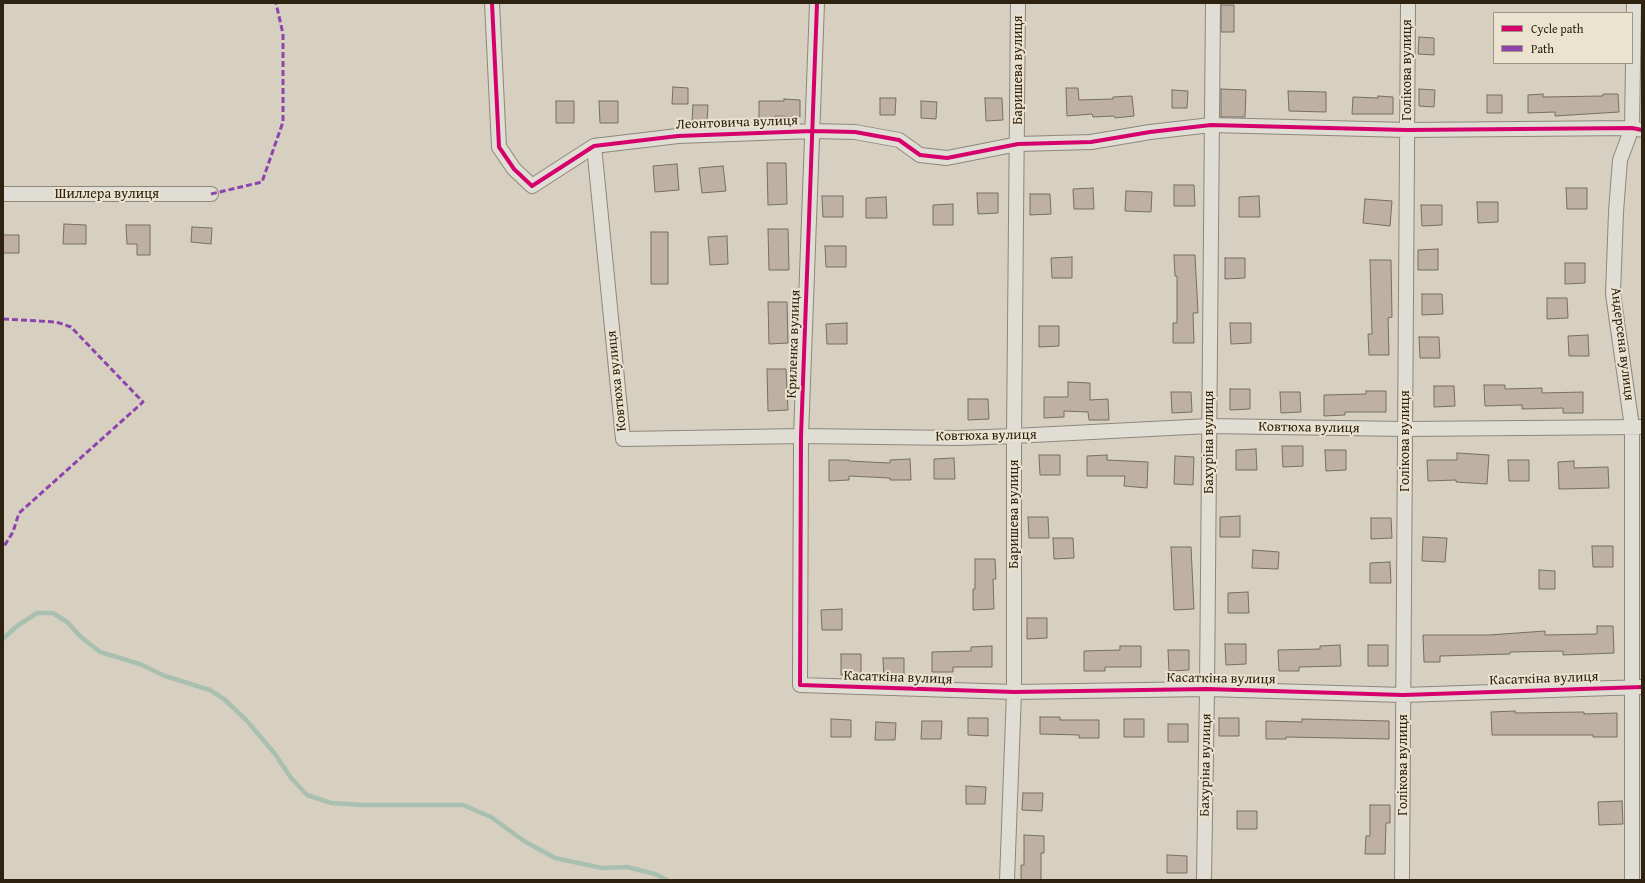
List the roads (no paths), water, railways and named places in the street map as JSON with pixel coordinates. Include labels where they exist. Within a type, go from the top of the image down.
[{"type":"street","points":[[492,3],[499,147],[514,169],[532,186],[594,146]]},
{"type":"street","name":"Криленка вулиця","points":[[800,685],[801,436],[817,3]]},
{"type":"street","name":"Баришева вулиця","points":[[1007,880],[1014,692],[1014,436],[1018,144],[1018,3]]},
{"type":"street","name":"Бахуріна вулиця","points":[[1204,880],[1213,3]]},
{"type":"street","name":"Голікова вулиця","points":[[1402,880],[1408,3]]},
{"type":"street","name":"Андерсена вулиця","points":[[1632,880],[1631,826],[1638,687],[1637,427],[1613,294],[1616,212],[1620,160],[1637,129],[1634,3]]},
{"type":"street","name":"Леонтовича вулиця","points":[[594,146],[678,136],[813,131],[855,132],[899,140],[920,155],[947,158],[1018,144],[1091,142],[1150,132],[1211,125],[1407,130],[1637,129]]},
{"type":"street","name":"Ковтюха вулиця","points":[[594,146],[623,439],[801,436],[960,438],[1209,426],[1405,429],[1637,427]]},
{"type":"street","name":"Шиллера вулиця","points":[[3,194],[211,194]]},
{"type":"street","name":"Касаткіна вулиця","points":[[800,685],[1014,692],[1207,689],[1403,695],[1638,687]]},
{"type":"waterway","points":[[3,639],[17,626],[37,613],[53,613],[67,622],[81,637],[100,652],[140,664],[165,676],[210,690],[224,699],[247,721],[275,754],[291,778],[307,795],[331,803],[363,805],[463,805],[491,817],[524,841],[555,858],[602,868],[627,867],[655,874],[667,880]]}]
